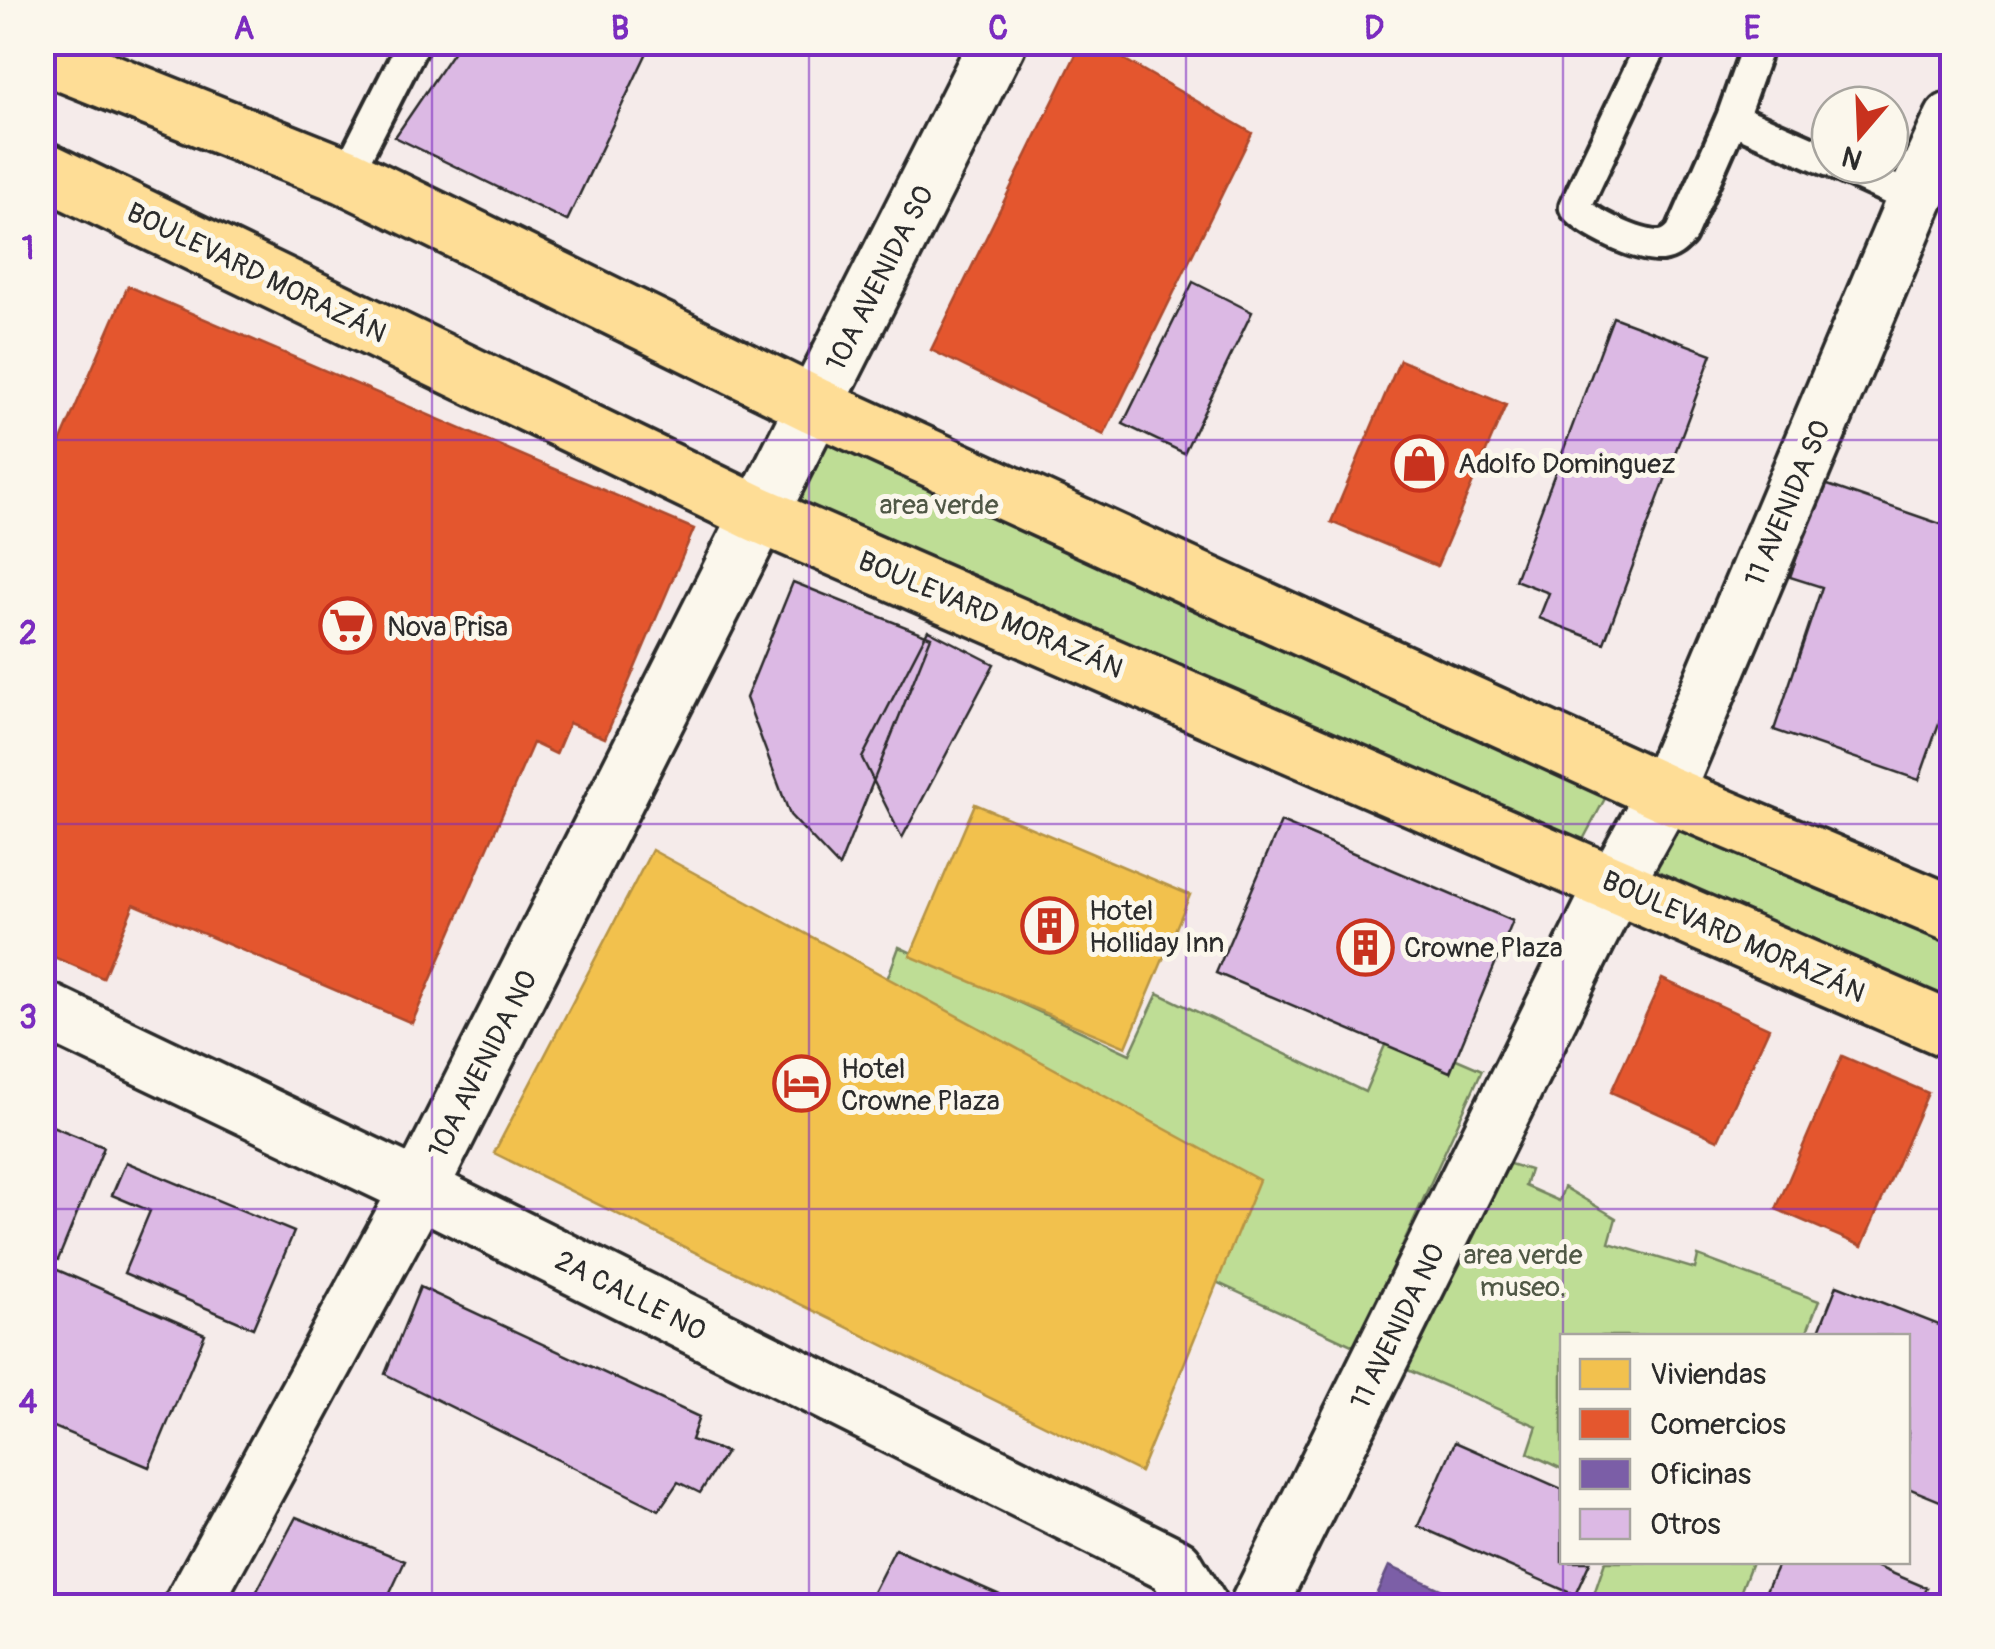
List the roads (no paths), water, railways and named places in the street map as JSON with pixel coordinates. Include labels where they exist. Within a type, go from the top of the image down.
[{"type":"main road","points":[[42,62],[60,62],[346,176],[814,406],[1664,793],[1952,914]]},
{"type":"main road","name":"BOULEVARD MORAZÁN","points":[[42,169],[758,514],[1952,1031]]},
{"type":"street","name":"10A AVENIDA SO","points":[[758,514],[998,42]]},
{"type":"street","name":"11 AVENIDA SO","points":[[1616,884],[1664,793],[1952,120]]},
{"type":"street","name":"10A AVENIDA NO","points":[[192,1606],[420,1189],[758,514]]},
{"type":"street","name":"11 AVENIDA NO","points":[[1258,1606],[1616,884]]},
{"type":"street","name":"2A CALLE NO","points":[[42,1009],[420,1189],[1174,1566],[1199,1606]]},
{"type":"lane","points":[[346,176],[414,42]]},
{"type":"lane","points":[[1653,42],[1575,207],[1595,225],[1657,246],[1670,244],[1681,234],[1732,118],[1759,42]]},
{"type":"lane","points":[[1732,118],[1810,152]]},
{"type":"lane","points":[[1882,185],[1915,200]]},
{"type":"place","name":"Adolfo Dominguez","points":[[1419,463]]},
{"type":"place","name":"Nova Prisa","points":[[348,626]]},
{"type":"place","name":"Hotel Holliday Inn","points":[[1050,926]]},
{"type":"place","name":"Crowne Plaza","points":[[1365,947]]},
{"type":"place","name":"Hotel Crowne Plaza","points":[[802,1084]]},
{"type":"park label","name":"area verde","points":[[939,504]]},
{"type":"park label","name":"area verde museo.","points":[[1523,1270]]}]
